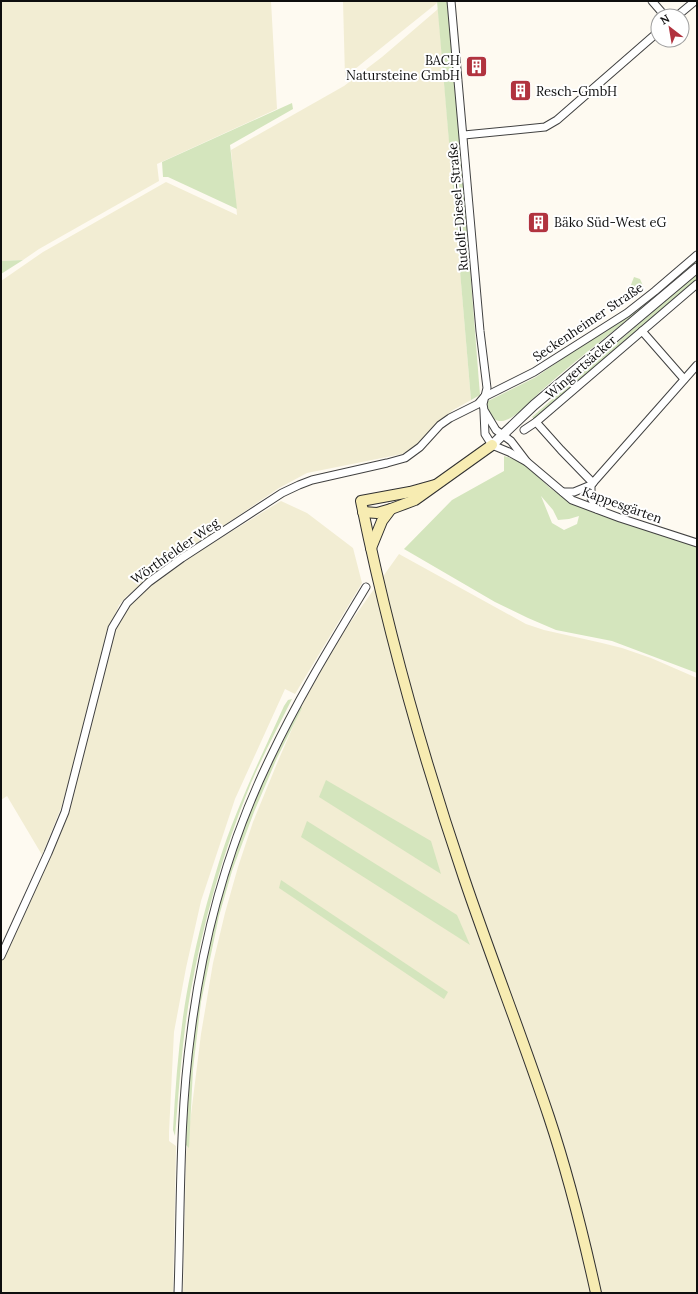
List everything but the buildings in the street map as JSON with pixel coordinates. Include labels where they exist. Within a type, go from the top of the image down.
[{"type":"main road","points":[[363,512],[377,512],[391,509],[415,500],[492,446]]},
{"type":"main road","points":[[435,485],[410,492],[361,501],[363,512],[401,673],[424,756],[464,880],[549,1118],[584,1240],[596,1293]]},
{"type":"main road","points":[[371,548],[382,522],[391,509]]},
{"type":"street","name":"Rudolf-Diesel-Straße","points":[[451,1],[464,135],[480,332],[487,388],[484,397],[483,413],[485,434],[492,446]]},
{"type":"street","points":[[687,8],[695,1]]},
{"type":"street","points":[[464,135],[545,127],[557,120],[650,39]]},
{"type":"street","name":"Seckenheimer Straße","points":[[484,397],[534,372],[627,313],[697,255]]},
{"type":"street","points":[[492,446],[534,405],[697,268]]},
{"type":"street","name":"Wingertsäcker","points":[[524,430],[536,422],[697,284]]},
{"type":"street","points":[[642,331],[684,379]]},
{"type":"street","points":[[563,492],[574,492],[592,484],[697,365]]},
{"type":"street","name":"Wörthfelder Weg","points":[[1,956],[65,812],[112,628],[121,610],[137,593],[189,554],[282,493],[298,485],[327,476],[405,458],[440,425],[450,418],[478,404],[484,397]]},
{"type":"street","points":[[484,410],[496,430],[503,435]]},
{"type":"street","points":[[536,422],[592,484],[591,498],[597,509]]},
{"type":"street","name":"Kappesgärten","points":[[503,435],[511,441],[527,462]]},
{"type":"street","name":"Kappesgärten","points":[[492,446],[509,452],[527,462],[572,500],[697,543]]},
{"type":"street","points":[[178,1293],[185,1090],[191,1031],[202,967],[215,906],[230,858],[270,757],[299,700],[366,587]]},
{"type":"shaded area","points":[[1,1],[271,1],[277,109],[157,164],[159,181],[39,249],[23,260],[1,261]]},
{"type":"shaded area","points":[[343,1],[437,1],[437,3],[345,77]]},
{"type":"shaded area","points":[[438,9],[471,400],[453,410],[416,445],[402,454],[307,473],[279,488],[207,537],[127,596],[119,605],[109,629],[74,765],[61,808],[42,855],[7,796],[1,800],[1,281],[43,252],[166,182],[237,215],[231,150],[344,86],[382,57]]},
{"type":"shaded area","points":[[281,501],[307,513],[353,548],[362,583],[295,694],[285,689],[235,799],[201,901],[174,1032],[169,1132],[169,1141],[176,1146],[173,1293],[1,1293],[1,962],[56,841],[115,627],[129,602],[148,587],[203,549]]},
{"type":"shaded area","points":[[399,554],[526,624],[544,630],[622,648],[651,658],[697,678],[697,1293],[183,1293],[186,1155],[201,1034],[213,963],[238,867],[253,822],[305,699],[340,637]]},
{"type":"green space","points":[[437,1],[447,1],[453,53],[480,395],[471,400]]},
{"type":"green space","points":[[292,103],[293,109],[230,145],[237,209],[168,177],[163,177],[162,162]]},
{"type":"green space","points":[[697,257],[697,262],[557,377],[517,414],[507,420],[502,421],[495,420],[493,418],[489,412],[486,402],[536,377],[588,341]]},
{"type":"green space","points":[[23,260],[1,274],[1,261]]},
{"type":"green space","points":[[697,273],[697,280],[535,420],[532,417]]},
{"type":"green space","points":[[634,277],[640,279],[645,290],[634,297],[629,290]]},
{"type":"green space","points":[[504,456],[521,461],[550,488],[570,502],[616,520],[697,547],[697,673],[612,641],[556,630],[495,602],[404,549],[452,500],[504,471]],"holes":[[[541,496],[553,510],[558,520],[579,516],[577,524],[564,530],[552,523]]]},
{"type":"green space","points":[[292,699],[251,783],[231,835],[208,914],[195,968],[187,1012],[175,1136],[173,1130],[174,1110],[181,1030],[191,971],[204,916],[219,862],[241,802],[284,706],[288,700]]},
{"type":"green space","points":[[301,706],[302,708],[277,758],[254,812],[232,871],[219,916],[201,1002],[193,1069],[189,1148],[186,1145],[189,1081],[193,1040],[203,974],[218,908],[238,844],[250,813],[268,772]]},
{"type":"green space","points":[[326,780],[431,841],[441,874],[319,797]]},
{"type":"green space","points":[[307,821],[457,915],[470,945],[301,837]]},
{"type":"green space","points":[[281,880],[448,992],[444,999],[279,888]]},
{"type":"place","name":"BACH Natursteine GmbH","points":[[476,67]]},
{"type":"place","name":"Resch-GmbH","points":[[521,91]]},
{"type":"place","name":"Bäko Süd-West eG","points":[[539,222]]}]
